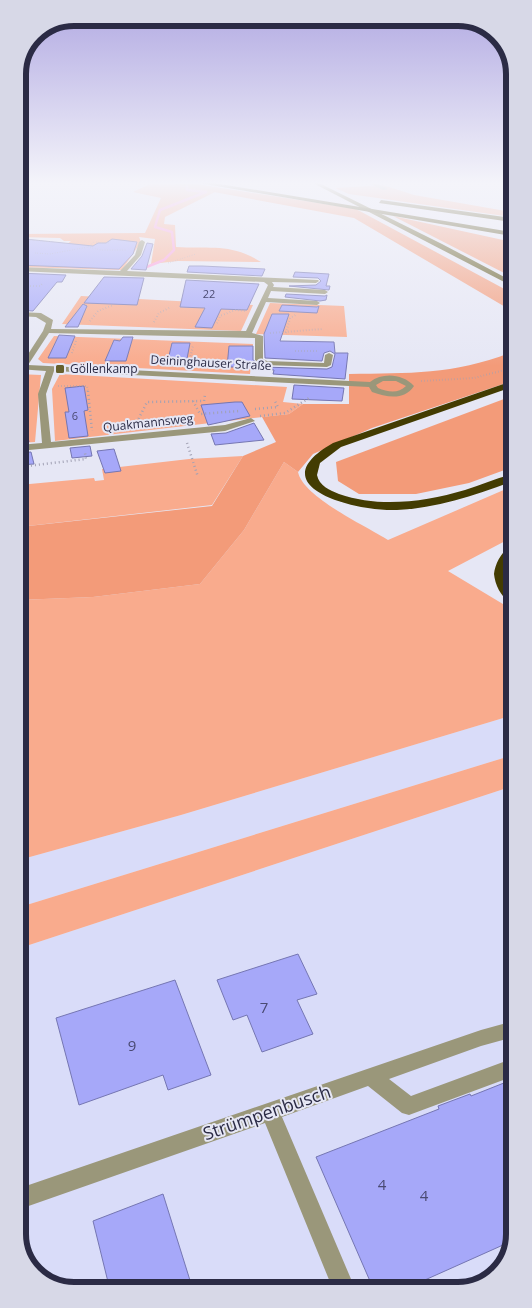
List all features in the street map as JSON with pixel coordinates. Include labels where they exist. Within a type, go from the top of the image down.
[{"type":"highway","points":[[506,386],[337,446],[320,456],[315,462],[311,473],[314,484],[336,497],[366,505],[385,506],[434,500],[506,480]]},
{"type":"highway","points":[[506,559],[500,566],[500,576],[506,590]]},
{"type":"main road","points":[[437,244],[506,281]]},
{"type":"street","points":[[123,272],[138,256],[141,244]]},
{"type":"street","points":[[26,269],[316,281]]},
{"type":"street","points":[[238,335],[249,332],[271,285],[266,280]]},
{"type":"street","points":[[269,289],[325,292]]},
{"type":"street","points":[[264,300],[317,302]]},
{"type":"street","points":[[26,314],[38,315],[50,322],[47,331],[26,359]]},
{"type":"street","points":[[47,331],[260,336],[259,360],[266,363],[327,365],[325,353]]},
{"type":"street","name":"Deininghauser Straße","points":[[26,367],[372,385],[382,379],[405,382],[410,389],[398,394],[379,392],[372,385]]},
{"type":"street","points":[[47,445],[42,405],[44,387],[51,369]]},
{"type":"street","name":"Quakmannsweg","points":[[26,447],[225,428],[250,421]]},
{"type":"street","name":"Strümpenbusch","points":[[26,1197],[481,1038],[506,1031]]},
{"type":"street","points":[[371,1077],[409,1106],[506,1070]]},
{"type":"street","points":[[270,1112],[340,1279]]},
{"type":"path","points":[[35,253],[50,254],[91,244]]},
{"type":"path","points":[[88,246],[101,250],[140,250]]},
{"type":"path","points":[[150,273],[176,259],[196,254]]},
{"type":"path","points":[[26,286],[40,286],[42,284]]},
{"type":"path","points":[[89,323],[98,311],[113,305]]},
{"type":"path","points":[[151,327],[159,313],[169,308]]},
{"type":"path","points":[[215,328],[220,316],[234,310],[258,312]]},
{"type":"path","points":[[286,334],[290,318],[297,314]]},
{"type":"path","points":[[249,332],[286,334],[307,329],[323,329]]},
{"type":"path","points":[[295,351],[325,353]]},
{"type":"path","points":[[405,382],[474,378],[506,370]]},
{"type":"path","points":[[26,466],[86,459],[88,441],[87,386],[44,387]]},
{"type":"path","points":[[127,437],[147,402],[204,401],[205,395]]},
{"type":"path","points":[[250,421],[258,416],[285,413],[309,398]]},
{"type":"path","points":[[193,401],[200,414],[246,410]]},
{"type":"path","points":[[254,409],[278,407],[275,401]]},
{"type":"path","points":[[184,432],[198,477]]},
{"type":"shaded area","points":[[67,244],[140,244],[122,270],[26,267],[26,259],[53,255]]},
{"type":"shaded area","points":[[154,244],[176,244],[176,247],[230,249],[261,262],[178,261],[151,264]]},
{"type":"shaded area","points":[[398,244],[421,244],[506,290],[506,307]]},
{"type":"shaded area","points":[[448,244],[506,244],[506,274]]},
{"type":"shaded area","points":[[81,296],[253,305],[241,331],[62,324]]},
{"type":"shaded area","points":[[270,303],[344,306],[347,337],[256,334]]},
{"type":"shaded area","points":[[54,336],[253,344],[250,374],[43,363],[38,359]]},
{"type":"shaded area","points":[[506,354],[506,383],[372,428],[313,454],[298,472],[284,462],[244,530],[200,584],[93,597],[26,600],[26,526],[212,506],[243,456],[276,442],[262,417],[289,414],[303,404],[349,404],[349,374],[412,373],[451,369],[491,360]]},
{"type":"shaded area","points":[[26,374],[41,375],[35,442],[26,443]]},
{"type":"shaded area","points":[[60,374],[287,387],[283,402],[303,404],[289,414],[55,441],[52,389]]},
{"type":"shaded area","points":[[506,398],[506,470],[469,483],[416,494],[359,494],[338,481],[336,462]]},
{"type":"shaded area","points":[[243,456],[212,505],[26,526],[26,484],[94,478],[95,481],[104,480],[102,469],[189,459]]},
{"type":"shaded area","points":[[284,462],[298,472],[302,482],[323,501],[388,540],[506,489],[506,541],[448,571],[506,606],[506,717],[181,815],[26,858],[26,600],[93,597],[200,584],[244,530]]},
{"type":"shaded area","points":[[506,717],[506,757],[26,905],[26,858],[181,815]]},
{"type":"shaded area","points":[[506,757],[506,788],[26,946],[26,905]]},
{"type":"shaded area","points":[[506,788],[506,1234],[501,1255],[496,1263],[479,1277],[458,1282],[71,1282],[53,1277],[45,1272],[31,1255],[26,1234],[26,946]]},
{"type":"building","points":[[26,244],[93,246],[96,244],[136,244],[133,254],[119,269],[26,265]]},
{"type":"building","points":[[147,244],[153,244],[146,270],[131,269],[142,256]]},
{"type":"building","points":[[189,266],[265,269],[262,276],[187,272]]},
{"type":"building","points":[[295,272],[329,274],[326,286],[330,286],[329,290],[289,286],[316,285],[321,281],[318,278],[293,277]]},
{"type":"building","points":[[26,273],[66,275],[62,282],[57,282],[33,311],[26,311]]},
{"type":"building","points":[[104,277],[144,278],[137,305],[84,303]]},
{"type":"building","points":[[186,280],[259,284],[247,310],[221,309],[212,328],[195,327],[205,308],[180,307]]},
{"type":"building","points":[[286,294],[327,295],[326,300],[320,301],[285,297]]},
{"type":"building","points":[[83,304],[87,306],[78,327],[65,327]]},
{"type":"building","points":[[282,305],[319,306],[317,313],[279,311]]},
{"type":"building","points":[[272,314],[289,314],[280,341],[334,342],[335,353],[348,353],[345,379],[273,374],[274,370],[266,369],[266,367],[327,369],[332,367],[335,354],[330,351],[324,353],[322,361],[265,358],[264,334]]},
{"type":"building","points":[[59,335],[75,336],[66,358],[48,358]]},
{"type":"building","points":[[123,337],[133,337],[126,361],[105,361],[114,340],[120,341]]},
{"type":"building","points":[[172,343],[190,343],[186,364],[167,364]]},
{"type":"building","points":[[229,346],[253,346],[253,360],[263,367],[227,367]]},
{"type":"building","points":[[294,385],[344,388],[342,401],[292,399]]},
{"type":"building","points":[[84,386],[88,410],[84,411],[88,436],[69,438],[65,412],[69,412],[65,388]]},
{"type":"building","points":[[242,402],[250,416],[208,425],[201,405]]},
{"type":"building","points":[[254,423],[264,440],[215,445],[211,434],[226,433]]},
{"type":"building","points":[[26,430],[29,442],[26,442]]},
{"type":"building","points":[[90,446],[92,456],[72,458],[70,448]]},
{"type":"building","points":[[114,449],[121,471],[105,473],[97,451]]},
{"type":"building","points":[[26,452],[31,452],[34,464],[26,465]]},
{"type":"building","points":[[298,954],[317,994],[297,1000],[313,1034],[262,1052],[247,1015],[233,1020],[217,980]]},
{"type":"building","points":[[175,980],[211,1075],[168,1090],[163,1075],[79,1105],[56,1018]]},
{"type":"building","points":[[506,1082],[506,1234],[504,1245],[420,1282],[370,1282],[316,1157],[439,1109],[438,1106],[470,1094],[471,1096]]},
{"type":"building","points":[[163,1194],[190,1282],[108,1282],[93,1221]]},
{"type":"waterway","points":[[144,268],[164,260],[174,250],[173,244]]},
{"type":"place","name":"Göllenkamp","points":[[60,369]]}]
